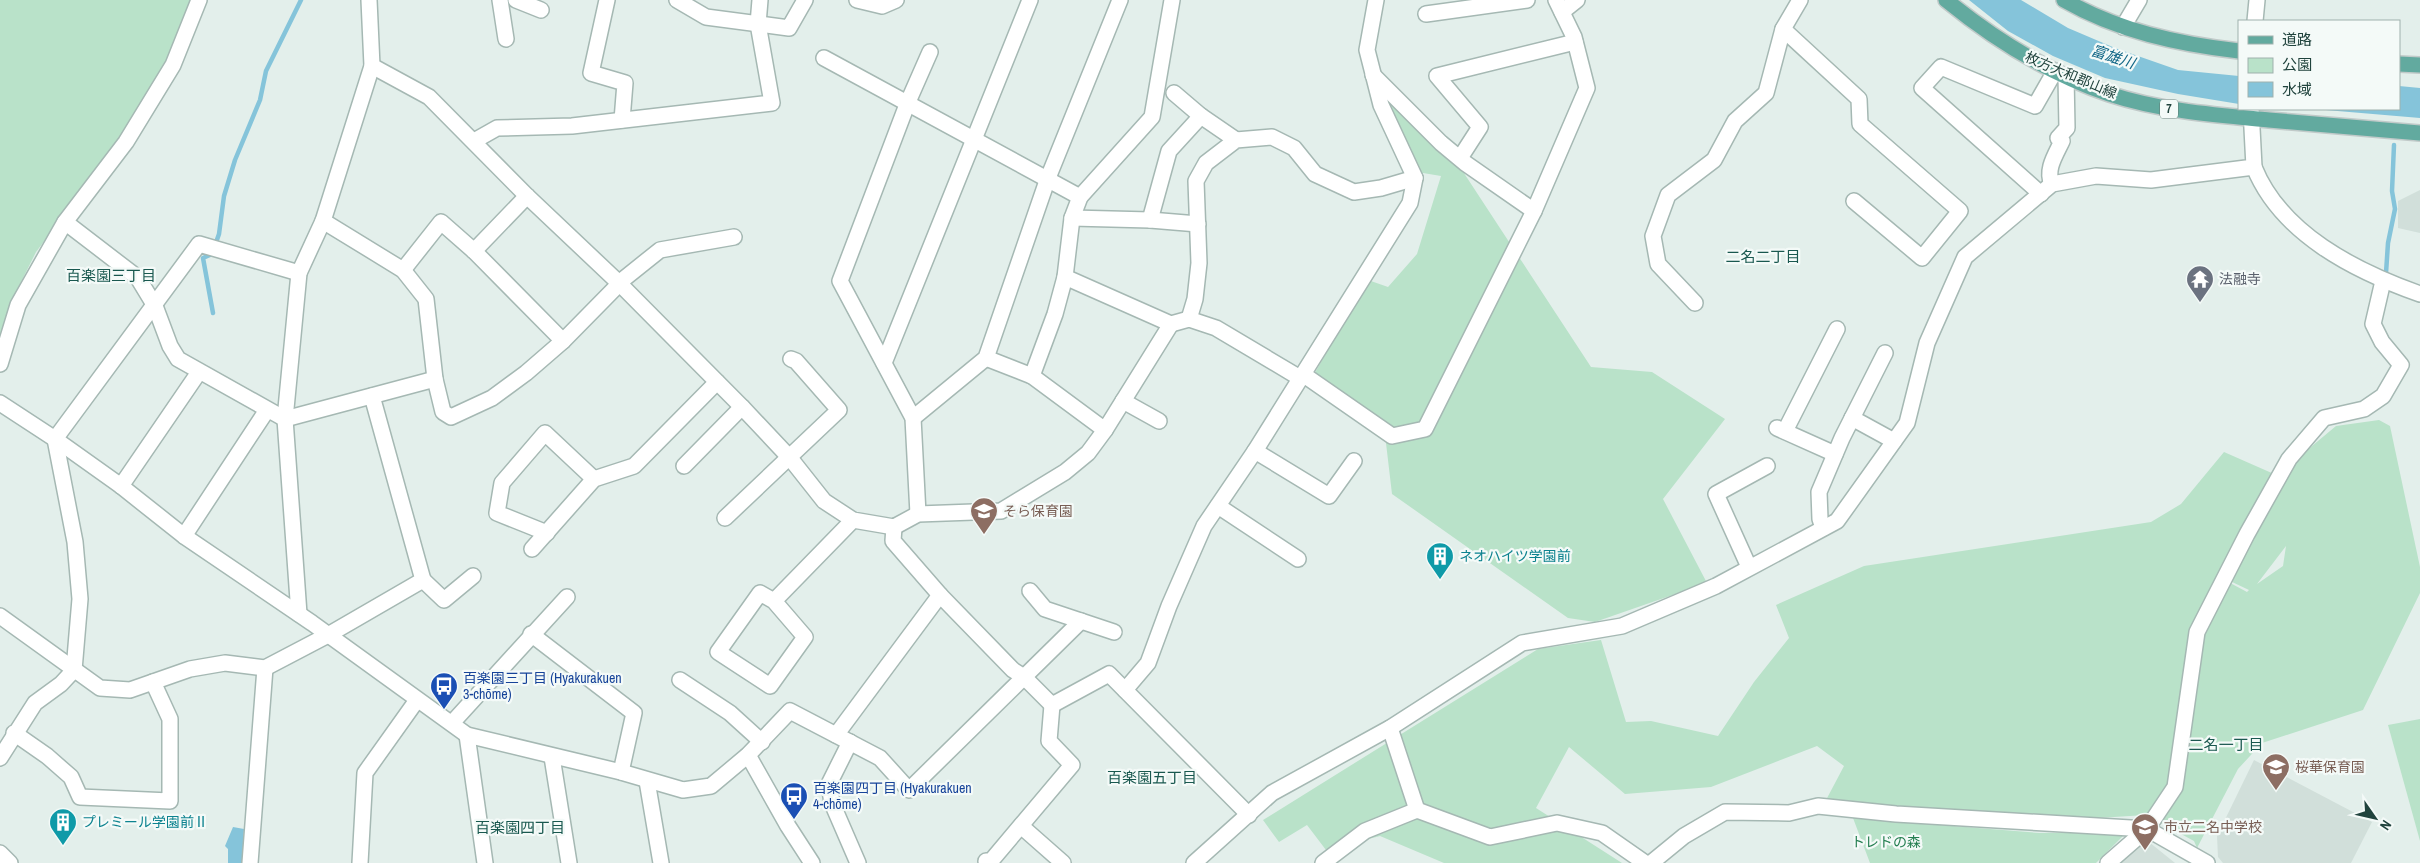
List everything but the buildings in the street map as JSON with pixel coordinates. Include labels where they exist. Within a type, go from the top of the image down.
[{"type":"main road","name":"枚方大和郡山線","points":[[1946,0],[1981,29],[2024,56],[2060,74],[2108,94],[2156,107],[2202,115],[2251,113],[2420,133]]},
{"type":"main road","points":[[2064,0],[2081,10],[2123,27],[2185,44],[2238,51]]},
{"type":"main road","points":[[2400,64],[2420,65]]},
{"type":"street","points":[[0,364],[18,305],[66,222],[126,142],[173,65],[199,0]]},
{"type":"street","points":[[299,614],[284,419],[300,273],[323,221],[372,66],[369,0]]},
{"type":"street","points":[[500,0],[506,39]]},
{"type":"street","points":[[516,0],[541,10]]},
{"type":"street","points":[[607,0],[591,73],[625,82],[622,120]]},
{"type":"street","points":[[677,0],[706,17],[789,28],[805,0]]},
{"type":"street","points":[[474,141],[497,128],[572,126],[772,103],[758,24],[760,0]]},
{"type":"street","points":[[858,0],[882,6],[896,0]]},
{"type":"street","points":[[884,363],[1030,0]]},
{"type":"street","points":[[913,418],[986,358],[1048,178],[1120,0]]},
{"type":"street","points":[[1032,376],[1055,314],[1065,277],[1072,218],[1080,197],[1152,117],[1172,0]]},
{"type":"street","points":[[1125,690],[1148,663],[1172,597],[1204,526],[1255,450],[1410,203],[1415,178],[1381,105],[1371,73],[1367,50],[1376,0]]},
{"type":"street","points":[[1426,14],[1526,0]]},
{"type":"street","points":[[1065,277],[1171,324],[1189,319],[1216,328],[1300,378],[1307,378],[1392,436],[1425,429],[1534,211],[1587,88],[1575,42],[1559,6],[1577,0]]},
{"type":"street","points":[[1695,303],[1658,264],[1653,236],[1668,195],[1714,160],[1734,121],[1766,93],[1783,29],[1800,0]]},
{"type":"street","points":[[2123,27],[2139,0]]},
{"type":"street","points":[[2255,20],[2257,0]]},
{"type":"street","points":[[1783,29],[1859,99],[1860,124],[1960,211],[1922,258],[1854,201]]},
{"type":"street","points":[[1460,158],[1480,127],[1437,76],[1575,42]]},
{"type":"street","points":[[918,514],[913,418],[840,281],[908,102],[930,52]]},
{"type":"street","points":[[824,58],[975,138],[1080,197]]},
{"type":"street","points":[[372,66],[429,97],[527,196],[620,283],[742,407],[790,458],[824,501],[853,520],[894,527],[918,514],[1001,511],[1065,472],[1088,453],[1105,430],[1171,324]]},
{"type":"street","points":[[2046,189],[1922,88],[1941,67],[2036,106],[2060,74]]},
{"type":"street","points":[[1371,73],[1441,143],[1534,211]]},
{"type":"street","points":[[2046,189],[2052,161],[2062,141],[2058,138],[2067,128],[2060,74]]},
{"type":"street","points":[[1174,93],[1201,116],[1236,140]]},
{"type":"street","points":[[2251,113],[2254,168],[2261,185],[2289,221],[2333,253],[2383,281],[2420,294]]},
{"type":"street","points":[[1150,220],[1169,151],[1201,116]]},
{"type":"street","points":[[1189,319],[1195,299],[1199,263],[1196,181],[1206,163],[1236,140],[1272,137],[1294,148],[1315,174],[1354,192],[1381,188],[1415,178]]},
{"type":"street","points":[[1199,860],[1272,793],[1390,728],[1522,643],[1622,626],[1716,586],[1837,521],[1907,423],[1927,343],[1965,257],[2046,189],[2096,176],[2151,180],[2254,168]]},
{"type":"street","points":[[474,251],[527,196]]},
{"type":"street","points":[[1072,218],[1150,220],[1198,224]]},
{"type":"street","points":[[323,221],[403,270],[426,299],[435,379],[443,412],[451,417],[492,398],[563,342],[620,283],[660,250],[734,237]]},
{"type":"street","points":[[66,222],[138,278],[155,306],[170,346],[178,358],[199,372],[284,419],[435,379]]},
{"type":"street","points":[[403,270],[440,222],[474,251],[563,342]]},
{"type":"street","points":[[0,758],[14,733],[35,703],[61,684],[74,670],[79,589],[74,542],[55,439],[199,244],[300,273]]},
{"type":"street","points":[[2108,863],[2147,829],[2175,787],[2197,632],[2247,534],[2289,459],[2324,418],[2364,409],[2383,396],[2401,365],[2382,342],[2373,324],[2383,281]]},
{"type":"street","points":[[1835,454],[1781,430],[1837,330]]},
{"type":"street","points":[[1823,528],[1820,519],[1819,492],[1852,418],[1885,353]]},
{"type":"street","points":[[986,358],[1032,376],[1105,430]]},
{"type":"street","points":[[725,518],[839,410],[796,360],[791,359]]},
{"type":"street","points":[[121,486],[199,372]]},
{"type":"street","points":[[532,550],[594,479],[634,466],[717,382]]},
{"type":"street","points":[[372,396],[423,580],[444,600],[474,576]]},
{"type":"street","points":[[1124,401],[1159,421]]},
{"type":"street","points":[[0,403],[55,439],[121,486],[184,536],[299,614],[467,735],[552,757],[621,772],[683,790],[711,786],[762,742],[790,711],[880,758],[909,790],[1082,621]]},
{"type":"street","points":[[684,466],[742,407]]},
{"type":"street","points":[[184,536],[267,410]]},
{"type":"street","points":[[1852,418],[1894,441]]},
{"type":"street","points":[[547,533],[497,513],[502,483],[545,433],[594,479]]},
{"type":"street","points":[[1255,450],[1329,496],[1354,461]]},
{"type":"street","points":[[1749,567],[1716,494],[1767,466]]},
{"type":"street","points":[[1218,506],[1298,559]]},
{"type":"street","points":[[774,601],[853,520]]},
{"type":"street","points":[[894,527],[893,541],[940,594],[1013,670],[1024,677],[1052,705],[1049,741],[1072,766],[991,861],[986,862]]},
{"type":"street","points":[[0,616],[100,688],[130,690],[190,669],[225,663],[265,668],[328,635],[423,580]]},
{"type":"street","points":[[1030,590],[1045,609],[1114,632]]},
{"type":"street","points":[[760,592],[774,601],[805,637],[770,686],[718,652],[760,592]]},
{"type":"street","points":[[836,735],[940,594]]},
{"type":"street","points":[[452,723],[531,634],[567,597]]},
{"type":"street","points":[[531,634],[634,713],[621,772]]},
{"type":"street","points":[[250,863],[265,668]]},
{"type":"street","points":[[1052,705],[1109,674],[1249,815]]},
{"type":"street","points":[[680,680],[730,713],[762,742]]},
{"type":"street","points":[[14,733],[47,756],[72,777],[80,797],[170,801],[170,719],[153,682]]},
{"type":"street","points":[[360,863],[365,773],[417,700]]},
{"type":"street","points":[[1390,728],[1417,810]]},
{"type":"street","points":[[467,735],[485,863]]},
{"type":"street","points":[[850,742],[829,784],[832,803],[858,863]]},
{"type":"street","points":[[748,755],[788,826],[812,863]]},
{"type":"street","points":[[552,757],[569,863]]},
{"type":"street","points":[[647,781],[661,863]]},
{"type":"street","points":[[1651,863],[1684,836],[1725,812],[1789,813],[1818,806],[1906,815],[2147,829],[2207,863]]},
{"type":"street","points":[[1324,863],[1365,831],[1417,810],[1490,837],[1557,823],[1602,833],[1645,863]]},
{"type":"street","points":[[1021,826],[1063,863]]},
{"type":"street","points":[[0,853],[10,863]]},
{"type":"shaded area","points":[[2420,190],[2420,233],[2398,228],[2398,201]]},
{"type":"shaded area","name":"桜華保育園","points":[[2254,760],[2372,822],[2351,863],[2223,863],[2218,857],[2217,836]]},
{"type":"shaded area","name":"市立二名中学校","points":[[2144,838],[2175,863],[2116,863]]},
{"type":"green space","points":[[0,0],[194,0],[156,85],[127,131],[36,252],[11,302],[0,338]]},
{"type":"green space","points":[[1374,80],[1458,164],[1591,367],[1652,372],[1725,419],[1663,499],[1707,583],[1595,622],[1568,618],[1392,494],[1384,426],[1313,376],[1368,280],[1388,287],[1417,254],[1441,176],[1417,172]]},
{"type":"green space","points":[[2379,420],[2390,426],[2420,567],[2420,593],[2363,710],[2262,743],[2238,769],[2197,848],[2194,841],[2146,815],[2050,821],[1825,802],[1844,766],[1817,746],[1711,787],[1625,794],[1569,747],[1536,808],[1622,863],[1444,863],[1380,836],[1326,850],[1307,825],[1279,842],[1263,820],[1538,649],[1601,640],[1626,722],[1651,721],[1718,736],[1754,682],[1789,638],[1776,605],[1864,566],[2151,522],[2181,504],[2224,452],[2274,474],[2219,577],[2247,592],[2249,590],[2230,581],[2300,456],[2336,426]],"holes":[[[2286,546],[2283,566],[2257,584]]]},
{"type":"green space","points":[[2420,719],[2420,841],[2388,725]]},
{"type":"green space","name":"トレドの森","points":[[1853,818],[2039,833],[2127,832],[2096,863],[1870,863]]},
{"type":"water","name":"富雄川","points":[[1969,0],[2021,0],[2068,28],[2115,48],[2178,70],[2238,76],[2238,104],[2178,94],[2105,78],[2053,56],[2008,31]]},
{"type":"water","points":[[2400,86],[2420,88],[2420,118],[2326,110],[2400,110]]},
{"type":"water","points":[[233,827],[244,829],[242,863],[228,863],[228,849],[225,846]]},
{"type":"waterway","points":[[213,313],[203,258],[212,254],[219,234],[224,196],[235,160],[260,100],[266,71],[301,0]]},
{"type":"waterway","points":[[2386,273],[2388,243],[2395,209],[2392,191],[2394,145]]},
{"type":"place","name":"法融寺","points":[[2200,303]]},
{"type":"place","name":"そら保育園","points":[[984,535]]},
{"type":"place","name":"ネオハイツ学園前","points":[[1440,580]]},
{"type":"place","name":"百楽園三丁目 (Hyakurakuen 3-chōme)","points":[[444,710]]},
{"type":"place","name":"桜華保育園","points":[[2276,791]]},
{"type":"place","name":"百楽園四丁目 (Hyakurakuen 4-chōme)","points":[[794,820]]},
{"type":"place","name":"プレミール学園前Ⅱ","points":[[63,846]]},
{"type":"place","name":"市立二名中学校","points":[[2145,851]]},
{"type":"district","name":"二名二丁目","points":[[1763,257]]},
{"type":"district","name":"百楽園三丁目","points":[[111,276]]},
{"type":"district","name":"二名一丁目","points":[[2226,745]]},
{"type":"district","name":"百楽園五丁目","points":[[1152,778]]},
{"type":"district","name":"百楽園四丁目","points":[[520,828]]}]
